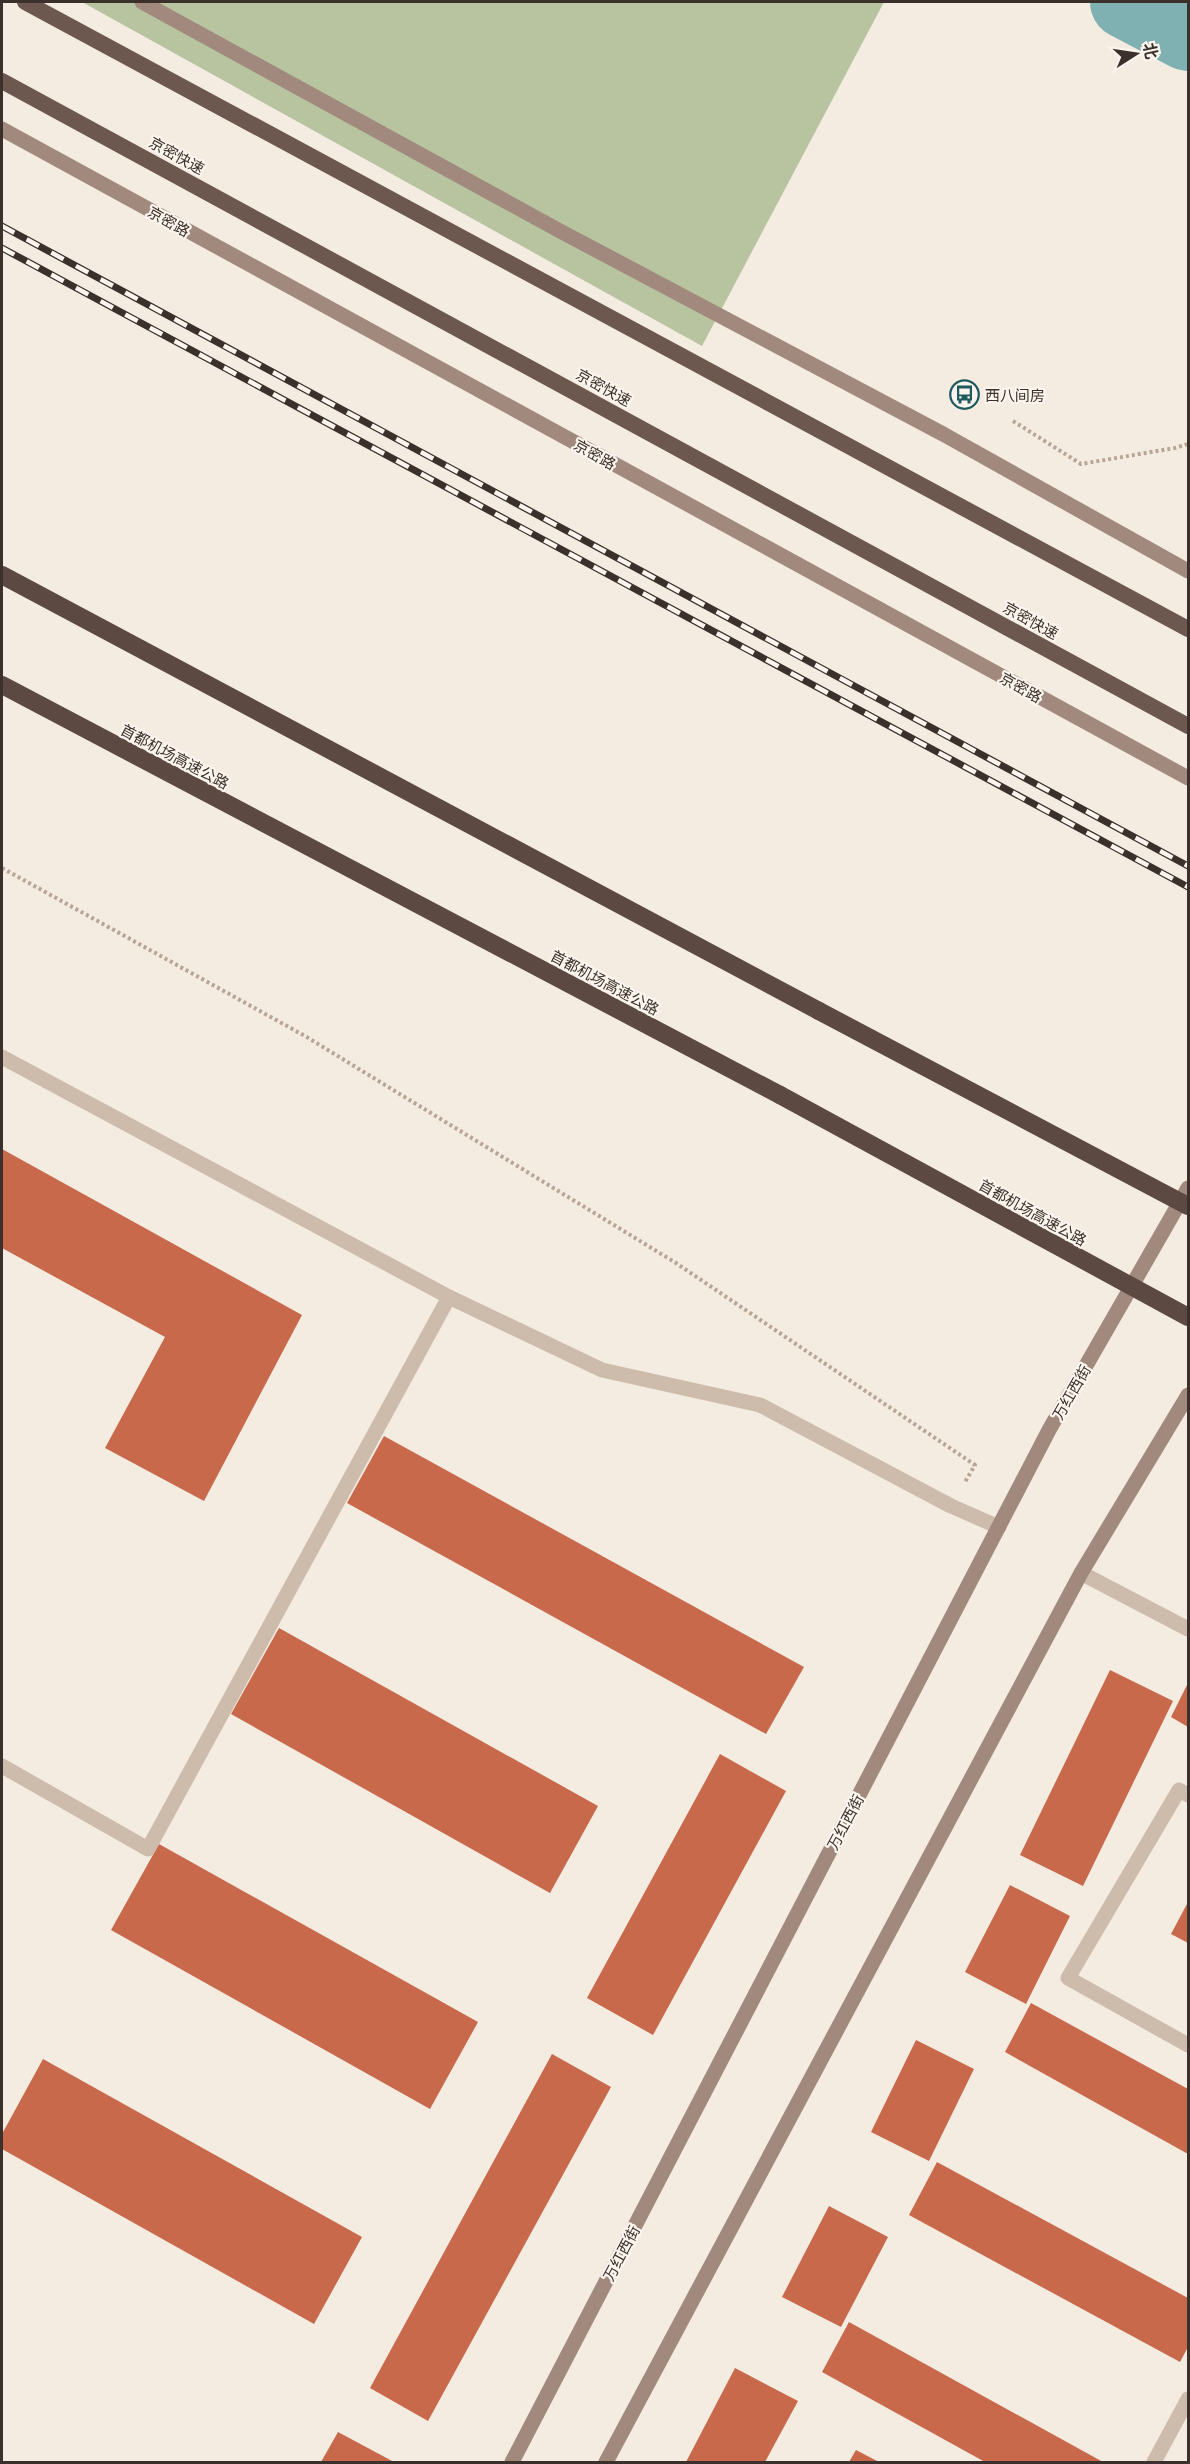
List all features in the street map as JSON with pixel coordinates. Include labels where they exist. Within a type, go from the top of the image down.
[{"type":"highway","points":[[25,2],[1188,629]]},
{"type":"highway","name":"京密快速","points":[[2,81],[1188,726]]},
{"type":"highway","points":[[2,575],[1188,1206]]},
{"type":"highway","name":"首都机场高速公路","points":[[2,684],[780,1095],[1188,1317]]},
{"type":"main road","points":[[142,2],[560,231],[943,434],[1188,571]]},
{"type":"main road","name":"京密路","points":[[2,129],[1188,778]]},
{"type":"main road","name":"万红西街","points":[[512,2463],[1049,1430],[1188,1188]]},
{"type":"main road","points":[[606,2463],[1081,1573],[1188,1395]]},
{"type":"street","points":[[2,1057],[449,1297],[602,1370],[760,1405],[951,1506],[999,1527]]},
{"type":"street","points":[[2,1766],[148,1849],[449,1297]]},
{"type":"street","points":[[1081,1573],[1188,1629]]},
{"type":"street","points":[[1188,1795],[1179,1790],[1068,1978],[1188,2045]]},
{"type":"street","points":[[1154,2463],[1188,2399]]},
{"type":"path","points":[[1013,421],[1081,464],[1188,444]]},
{"type":"path","points":[[2,868],[305,1036],[695,1276],[975,1465],[951,1506]]},
{"type":"green space","points":[[82,2],[884,2],[702,346]]},
{"type":"building","points":[[2,1149],[302,1315],[204,1501],[105,1448],[165,1337],[2,1248]]},
{"type":"building","points":[[384,1436],[804,1667],[766,1734],[347,1503]]},
{"type":"building","points":[[279,1628],[598,1806],[550,1893],[231,1714]]},
{"type":"building","points":[[1110,1670],[1173,1701],[1083,1886],[1020,1855]]},
{"type":"building","points":[[1188,1683],[1188,1727],[1171,1717]]},
{"type":"building","points":[[720,1754],[786,1791],[653,2035],[587,1998]]},
{"type":"building","points":[[159,1844],[478,2022],[430,2109],[111,1930]]},
{"type":"building","points":[[1010,1885],[1070,1916],[1026,2004],[965,1972]]},
{"type":"building","points":[[1188,1902],[1188,1943],[1171,1934]]},
{"type":"building","points":[[1031,2003],[1188,2089],[1188,2154],[1005,2052]]},
{"type":"building","points":[[916,2040],[974,2069],[929,2161],[871,2132]]},
{"type":"building","points":[[552,2054],[611,2087],[428,2421],[370,2388]]},
{"type":"building","points":[[43,2059],[362,2237],[314,2324],[2,2149],[2,2134]]},
{"type":"building","points":[[937,2162],[1188,2298],[1188,2347],[1180,2362],[909,2215]]},
{"type":"building","points":[[829,2206],[888,2237],[841,2327],[782,2297]]},
{"type":"building","points":[[849,2322],[1103,2462],[985,2462],[822,2372]]},
{"type":"building","points":[[735,2368],[798,2401],[765,2462],[686,2462]]},
{"type":"building","points":[[338,2432],[394,2462],[321,2462]]},
{"type":"building","points":[[856,2450],[879,2462],[849,2462]]},
{"type":"waterway","points":[[1127,2],[1188,34]]},
{"type":"railway","points":[[2,226],[1188,866]]},
{"type":"railway","points":[[2,248],[1188,887]]},
{"type":"place","name":"西八间房","points":[[964,395]]}]
